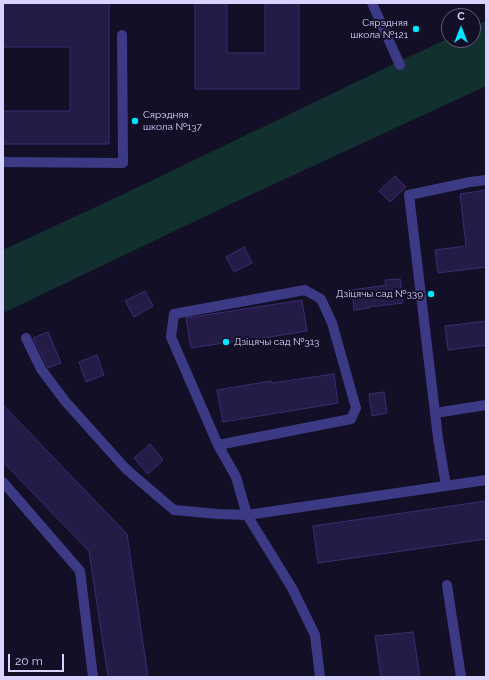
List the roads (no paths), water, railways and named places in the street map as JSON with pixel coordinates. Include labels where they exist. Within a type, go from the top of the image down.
[{"type":"lane","points":[[372,3],[400,65]]},
{"type":"lane","points":[[3,162],[123,163],[122,35]]},
{"type":"lane","points":[[446,486],[435,413],[409,194],[486,180]]},
{"type":"lane","points":[[218,445],[351,419],[356,408],[332,323],[321,299],[305,290],[174,314],[171,337],[218,445],[236,477],[247,515],[292,588],[314,635],[320,677]]},
{"type":"lane","points":[[26,338],[41,370],[65,401],[126,469],[174,510],[247,515],[486,480]]},
{"type":"lane","points":[[435,413],[486,405]]},
{"type":"lane","points":[[3,482],[80,571],[93,677]]},
{"type":"lane","points":[[447,585],[461,677]]},
{"type":"place","name":"Сярэдняя школа №121","points":[[416,29]]},
{"type":"place","name":"Сярэдняя школа №137","points":[[135,121]]},
{"type":"place","name":"Дзіцячы сад №339","points":[[431,294]]},
{"type":"place","name":"Дзіцячы сад №313","points":[[226,342]]}]
